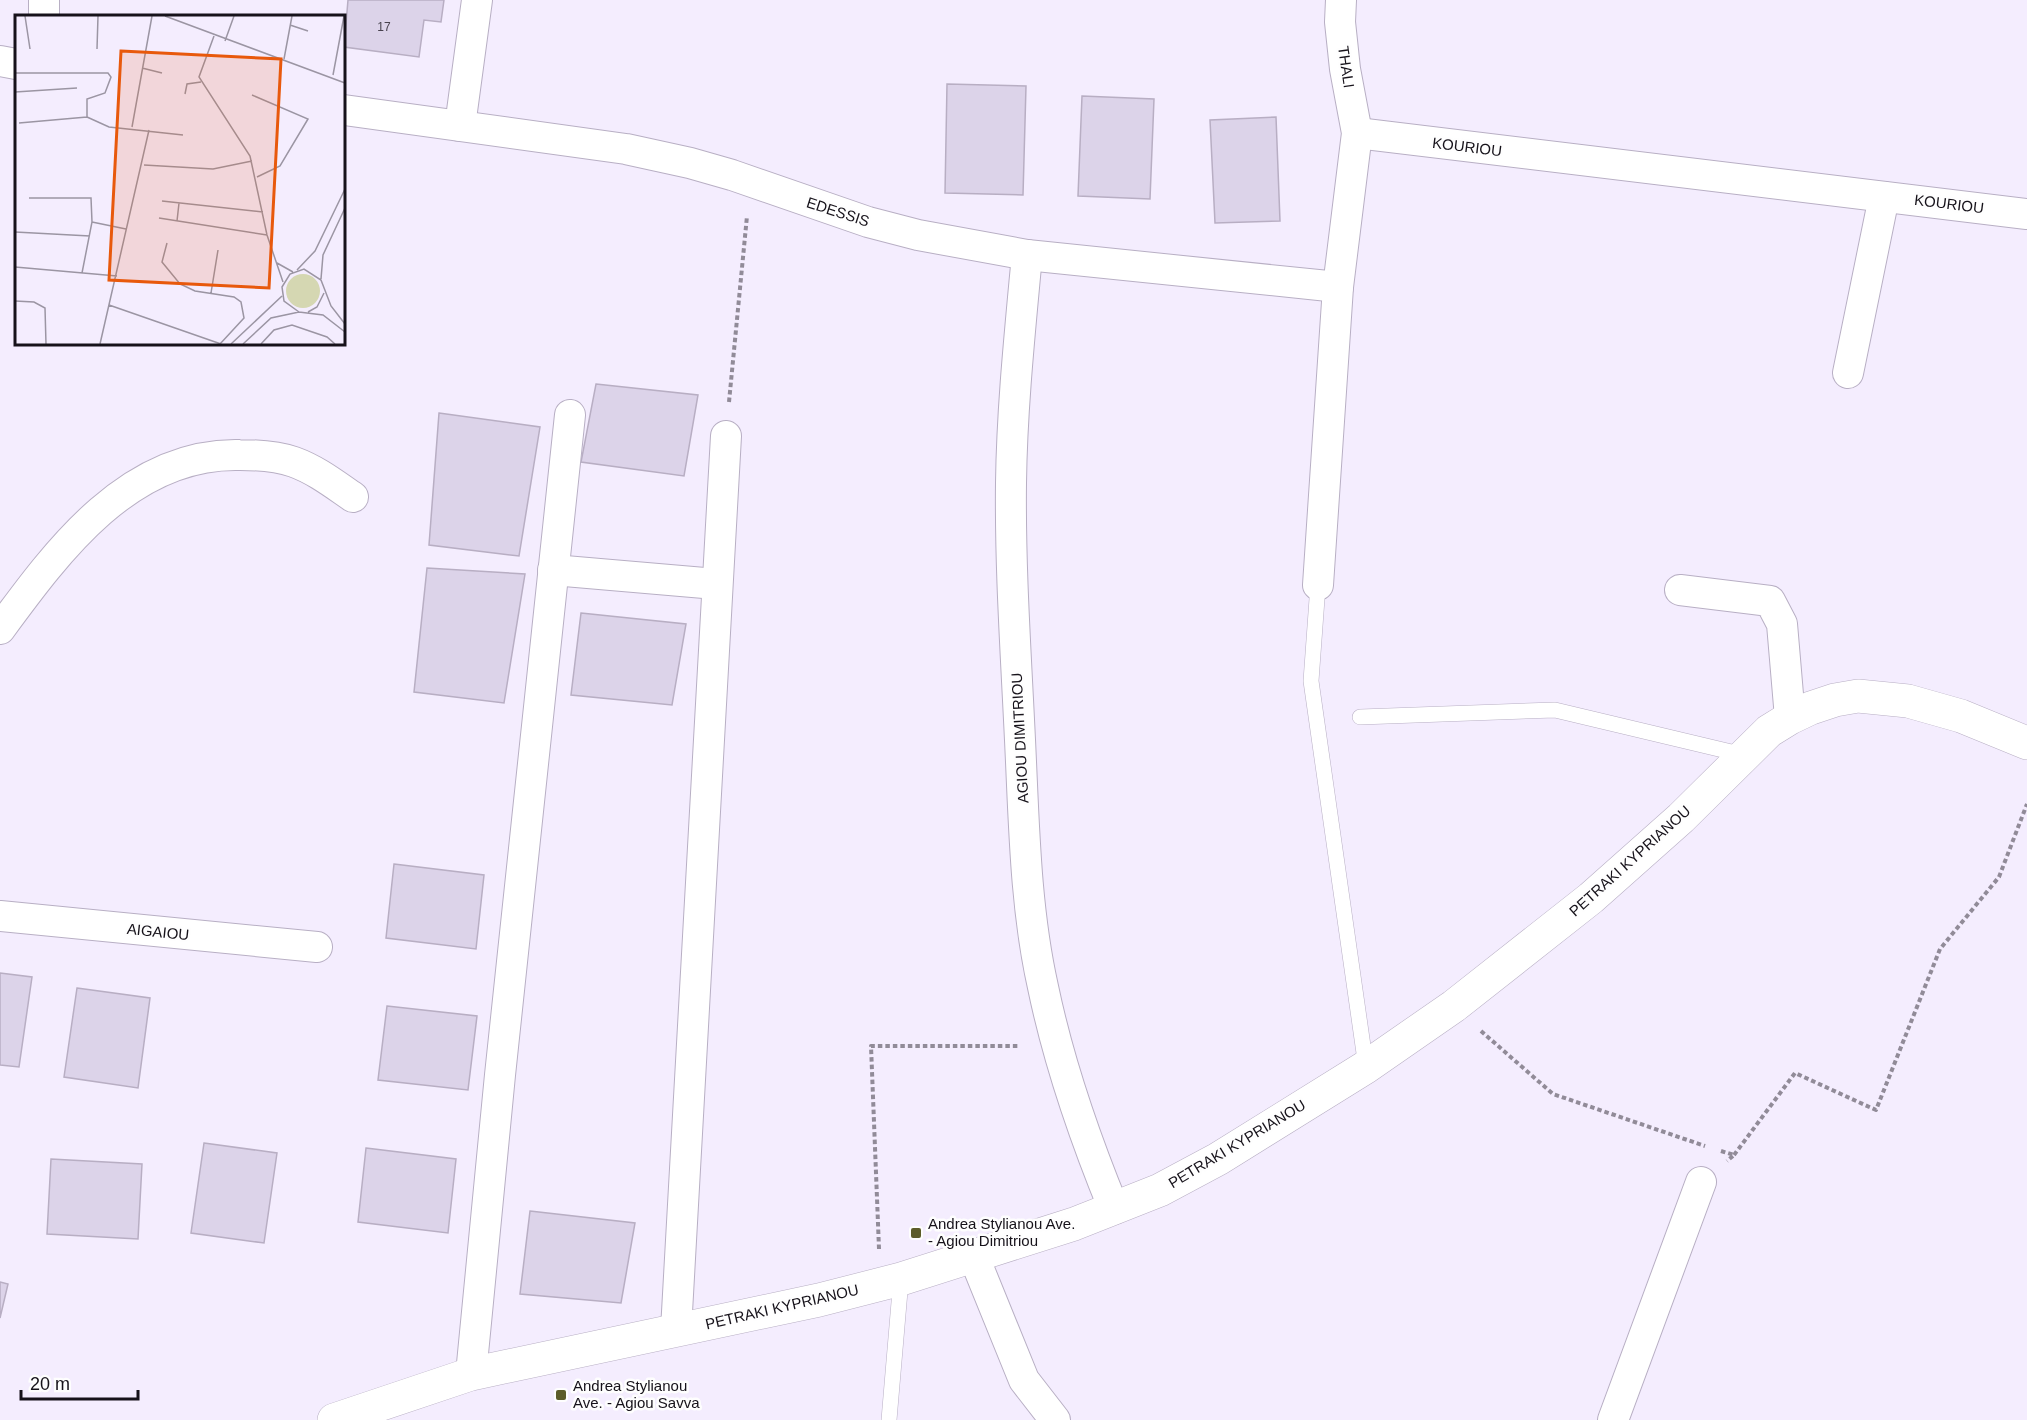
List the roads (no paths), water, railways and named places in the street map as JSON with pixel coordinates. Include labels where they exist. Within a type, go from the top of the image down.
[{"type":"main road","name":"PETRAKI KYPRIANOU","points":[[334,1420],[471,1374],[819,1300],[890,1282],[974,1257],[1114,1209],[1160,1190],[1218,1159],[1366,1067],[1454,1006],[1592,898],[1681,818],[1769,731],[1790,718],[1835,700],[1858,696],[1878,697],[1908,701],[1934,708],[2027,742]]},
{"type":"street","points":[[460,126],[477,0]]},
{"type":"street","name":"THALI","points":[[1341,0],[1340,22],[1345,69],[1357,134]]},
{"type":"street","points":[[0,61],[15,64]]},
{"type":"street","name":"EDESSIS","points":[[345,110],[626,149],[690,163],[908,233],[1027,255],[1338,287]]},
{"type":"street","points":[[1318,585],[1338,287],[1357,134]]},
{"type":"street","name":"KOURIOU","points":[[1357,134],[2027,214]]},
{"type":"street","points":[[1848,374],[1884,196]]},
{"type":"street","name":"AGIOU DIMITRIOU","points":[[1027,255],[1014,404],[1011,483],[1022,799],[1033,922],[1042,984],[1057,1046],[1085,1137],[1114,1209]]},
{"type":"street","points":[[471,1374],[570,415]]},
{"type":"street","points":[[676,1330],[726,436]]},
{"type":"street","points":[[0,629],[45,568],[78,531],[131,487],[182,463],[207,456],[262,455],[292,461],[315,471],[353,497]]},
{"type":"street","points":[[553,570],[716,584]]},
{"type":"street","points":[[1680,590],[1770,601],[1782,624],[1790,718]]},
{"type":"street","name":"AIGAIOU","points":[[0,916],[317,947]]},
{"type":"street","points":[[1613,1420],[1701,1182]]},
{"type":"street","points":[[974,1257],[1024,1380],[1055,1420]]},
{"type":"lane","points":[[1318,585],[1311,681],[1366,1067]]},
{"type":"lane","points":[[1360,717],[1555,710],[1744,755]]},
{"type":"lane","points":[[889,1420],[890,1282]]},
{"type":"place","name":"Andrea Stylianou Ave. - Agiou Dimitriou","points":[[916,1233]]},
{"type":"place","name":"Andrea Stylianou Ave. - Agiou Savva","points":[[561,1395]]}]
